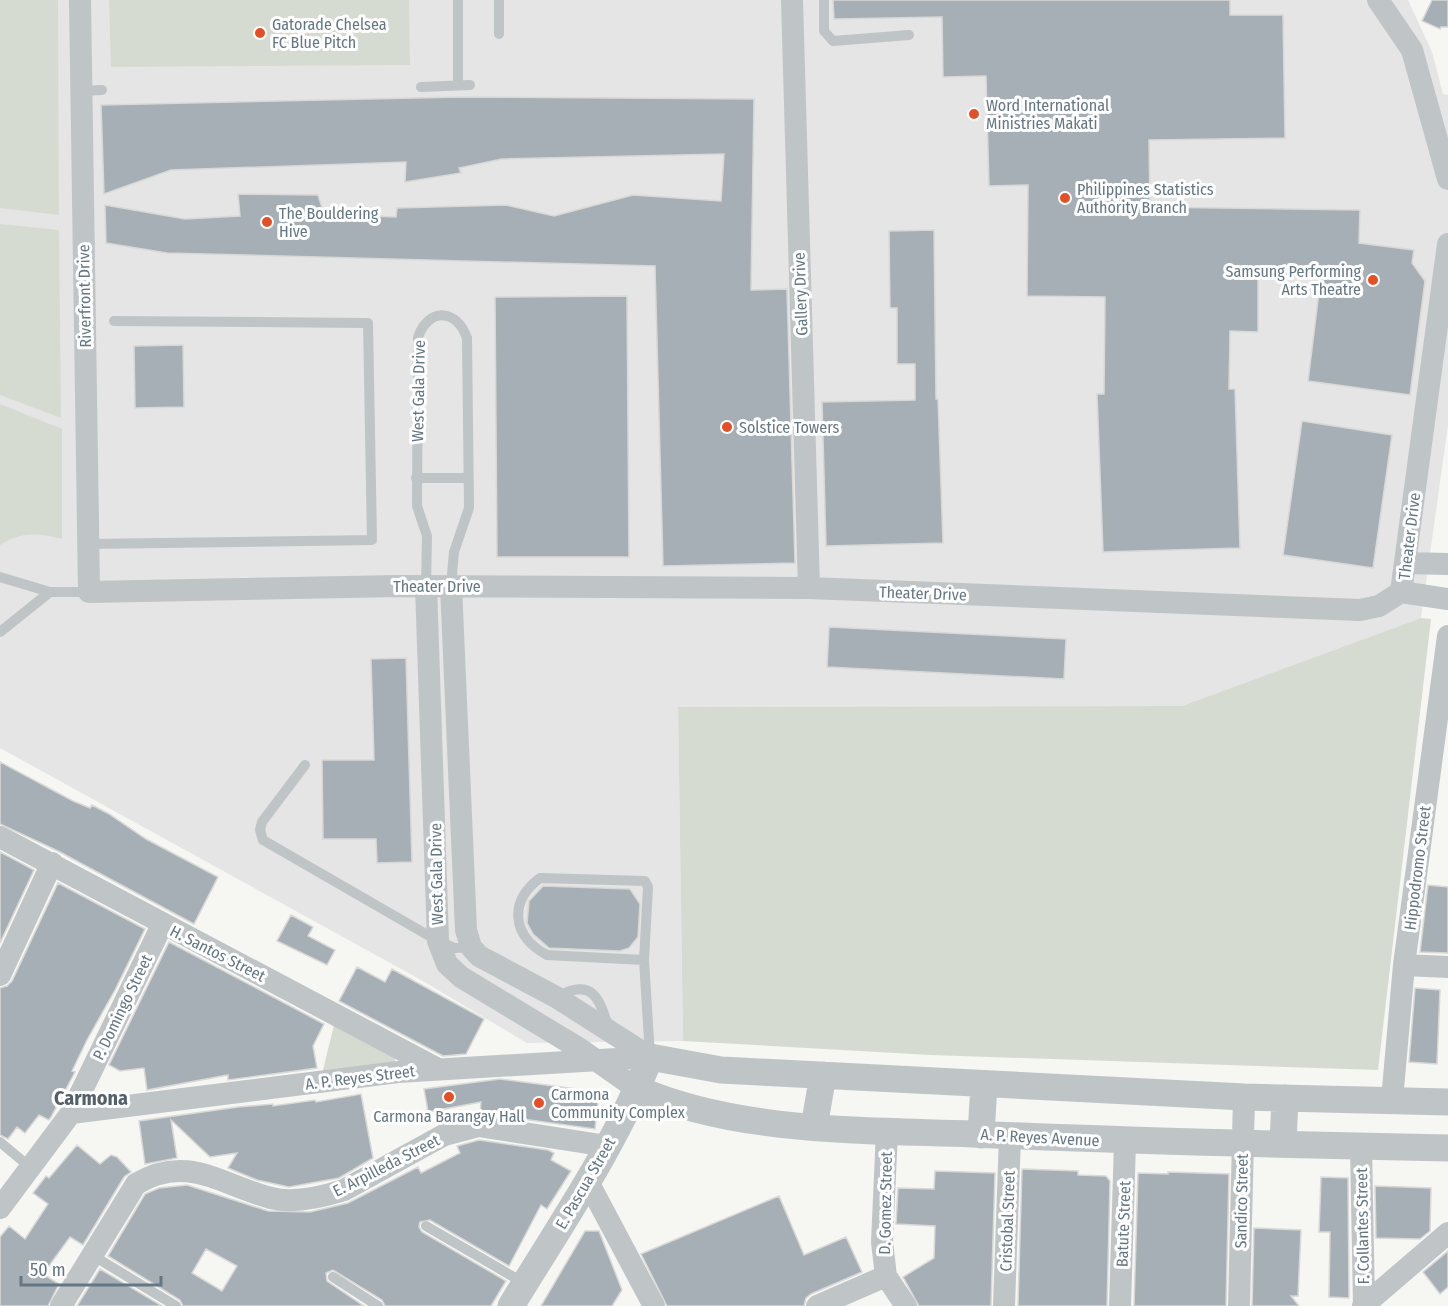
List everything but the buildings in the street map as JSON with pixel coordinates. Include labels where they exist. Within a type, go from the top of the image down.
[{"type":"street","name":"Riverfront Drive","points":[[80,0],[91,90],[87,544],[89,592]]},
{"type":"street","name":"Gallery Drive","points":[[792,0],[809,588]]},
{"type":"street","points":[[1378,0],[1412,50],[1440,118],[1448,179]]},
{"type":"street","name":"Theater Drive","points":[[89,592],[426,586],[809,588],[1360,610],[1379,606],[1401,592],[1448,244]]},
{"type":"street","points":[[1405,563],[1448,564]]},
{"type":"street","name":"West Gala Drive","points":[[426,586],[438,941],[447,964],[461,977],[597,1060],[637,1089]]},
{"type":"street","name":"West Gala Drive","points":[[452,586],[466,930],[471,947]]},
{"type":"street","points":[[1401,592],[1448,599]]},
{"type":"street","name":"Hippodromo Street","points":[[1392,1100],[1404,965],[1439,776],[1448,636]]},
{"type":"street","points":[[433,759],[459,759]]},
{"type":"street","points":[[435,825],[462,824]]},
{"type":"street","name":"H. Santos Street","points":[[0,837],[52,863],[162,925],[297,993],[436,1068]]},
{"type":"street","points":[[0,975],[52,863]]},
{"type":"street","name":"P. Domingo Street","points":[[0,1208],[71,1113],[162,925]]},
{"type":"street","points":[[471,947],[479,956],[556,997],[650,1056],[722,1070],[1244,1097],[1448,1102]]},
{"type":"street","points":[[1404,965],[1448,967]]},
{"type":"street","name":"A. P. Reyes Street","points":[[71,1113],[436,1068],[650,1056]]},
{"type":"street","name":"E. Pascua Street","points":[[518,1295],[604,1152],[637,1089],[650,1056]]},
{"type":"street","points":[[708,1112],[722,1070]]},
{"type":"street","points":[[814,1127],[824,1075]]},
{"type":"street","points":[[981,1135],[984,1084]]},
{"type":"street","name":"A. P. Reyes Avenue","points":[[637,1089],[683,1106],[708,1112],[814,1127],[1125,1142],[1448,1148]]},
{"type":"street","name":"Sandico Street","points":[[1239,1306],[1244,1097]]},
{"type":"street","points":[[1283,1144],[1285,1098]]},
{"type":"street","name":"E. Arpilleda Street","points":[[92,1255],[136,1184],[154,1173],[195,1171],[273,1198],[300,1199],[326,1196],[344,1190],[460,1130],[478,1126],[550,1137],[604,1152]]},
{"type":"street","name":"D. Gomez Street","points":[[887,1131],[882,1242],[886,1276],[906,1306]]},
{"type":"street","name":"Cristobal Street","points":[[1004,1306],[1010,1136]]},
{"type":"street","name":"Batute Street","points":[[1120,1306],[1125,1142]]},
{"type":"street","name":"F. Collantes Street","points":[[1361,1146],[1363,1306]]},
{"type":"street","points":[[587,1180],[654,1306]]},
{"type":"street","points":[[1363,1306],[1448,1233]]},
{"type":"street","points":[[61,1306],[92,1255]]},
{"type":"street","points":[[817,1306],[886,1276]]},
{"type":"lane","points":[[458,0],[458,85]]},
{"type":"lane","points":[[498,0],[498,34]]},
{"type":"lane","points":[[824,0],[824,31],[833,40],[909,35]]},
{"type":"lane","points":[[421,87],[470,85]]},
{"type":"lane","name":"West Gala Drive","points":[[426,586],[427,536],[417,506],[416,478],[418,337],[422,325],[432,318],[444,315],[455,318],[463,327],[467,338],[469,508],[454,552],[452,586]]},
{"type":"lane","points":[[87,544],[372,540],[368,323],[114,321]]},
{"type":"lane","points":[[416,478],[468,478]]},
{"type":"lane","points":[[0,577],[50,592],[89,592]]},
{"type":"lane","points":[[0,632],[50,592]]},
{"type":"lane","points":[[305,765],[262,822],[260,830],[263,840],[438,941],[455,948],[471,947]]},
{"type":"lane","points":[[644,960],[547,955],[534,949],[525,938],[519,918],[522,898],[529,886],[540,878],[645,881],[648,898],[644,960],[650,1056]]},
{"type":"lane","points":[[0,1142],[31,1168]]},
{"type":"lane","points":[[426,1226],[518,1295]]},
{"type":"lane","points":[[92,1255],[176,1306]]},
{"type":"lane","points":[[333,1277],[378,1306]]},
{"type":"shaded area","points":[[0,0],[1408,0],[1432,52],[1443,94],[1448,95],[1448,425],[1421,618],[1182,706],[678,707],[683,1041],[527,1043],[423,981],[0,748]]},
{"type":"shaded area","points":[[0,0],[58,0],[59,215],[0,208]]},
{"type":"shaded area","name":"Gatorade Chelsea FC Blue Pitch","points":[[109,0],[409,0],[410,65],[111,67]]},
{"type":"shaded area","points":[[0,224],[59,230],[61,418],[0,395]]},
{"type":"shaded area","points":[[0,404],[62,429],[62,539],[31,534],[15,537],[0,545]]},
{"type":"shaded area","points":[[1421,618],[1431,619],[1378,1070],[931,1055],[683,1041],[678,707],[1182,706]]},
{"type":"shaded area","points":[[334,1025],[396,1057],[392,1068],[322,1074]]},
{"type":"place","name":"Gatorade Chelsea FC Blue Pitch","points":[[260,33]]},
{"type":"place","name":"Word International Ministries Makati","points":[[974,114]]},
{"type":"place","name":"Philippines Statistics Authority Branch","points":[[1065,198]]},
{"type":"place","name":"The Bouldering Hive","points":[[267,222]]},
{"type":"place","name":"Samsung Performing Arts Theatre","points":[[1373,280]]},
{"type":"place","name":"Solstice Towers","points":[[727,427]]},
{"type":"place","name":"Carmona Barangay Hall","points":[[449,1097]]},
{"type":"place","name":"Carmona Community Complex","points":[[539,1103]]},
{"type":"district","name":"Carmona","points":[[91,1098]]}]
